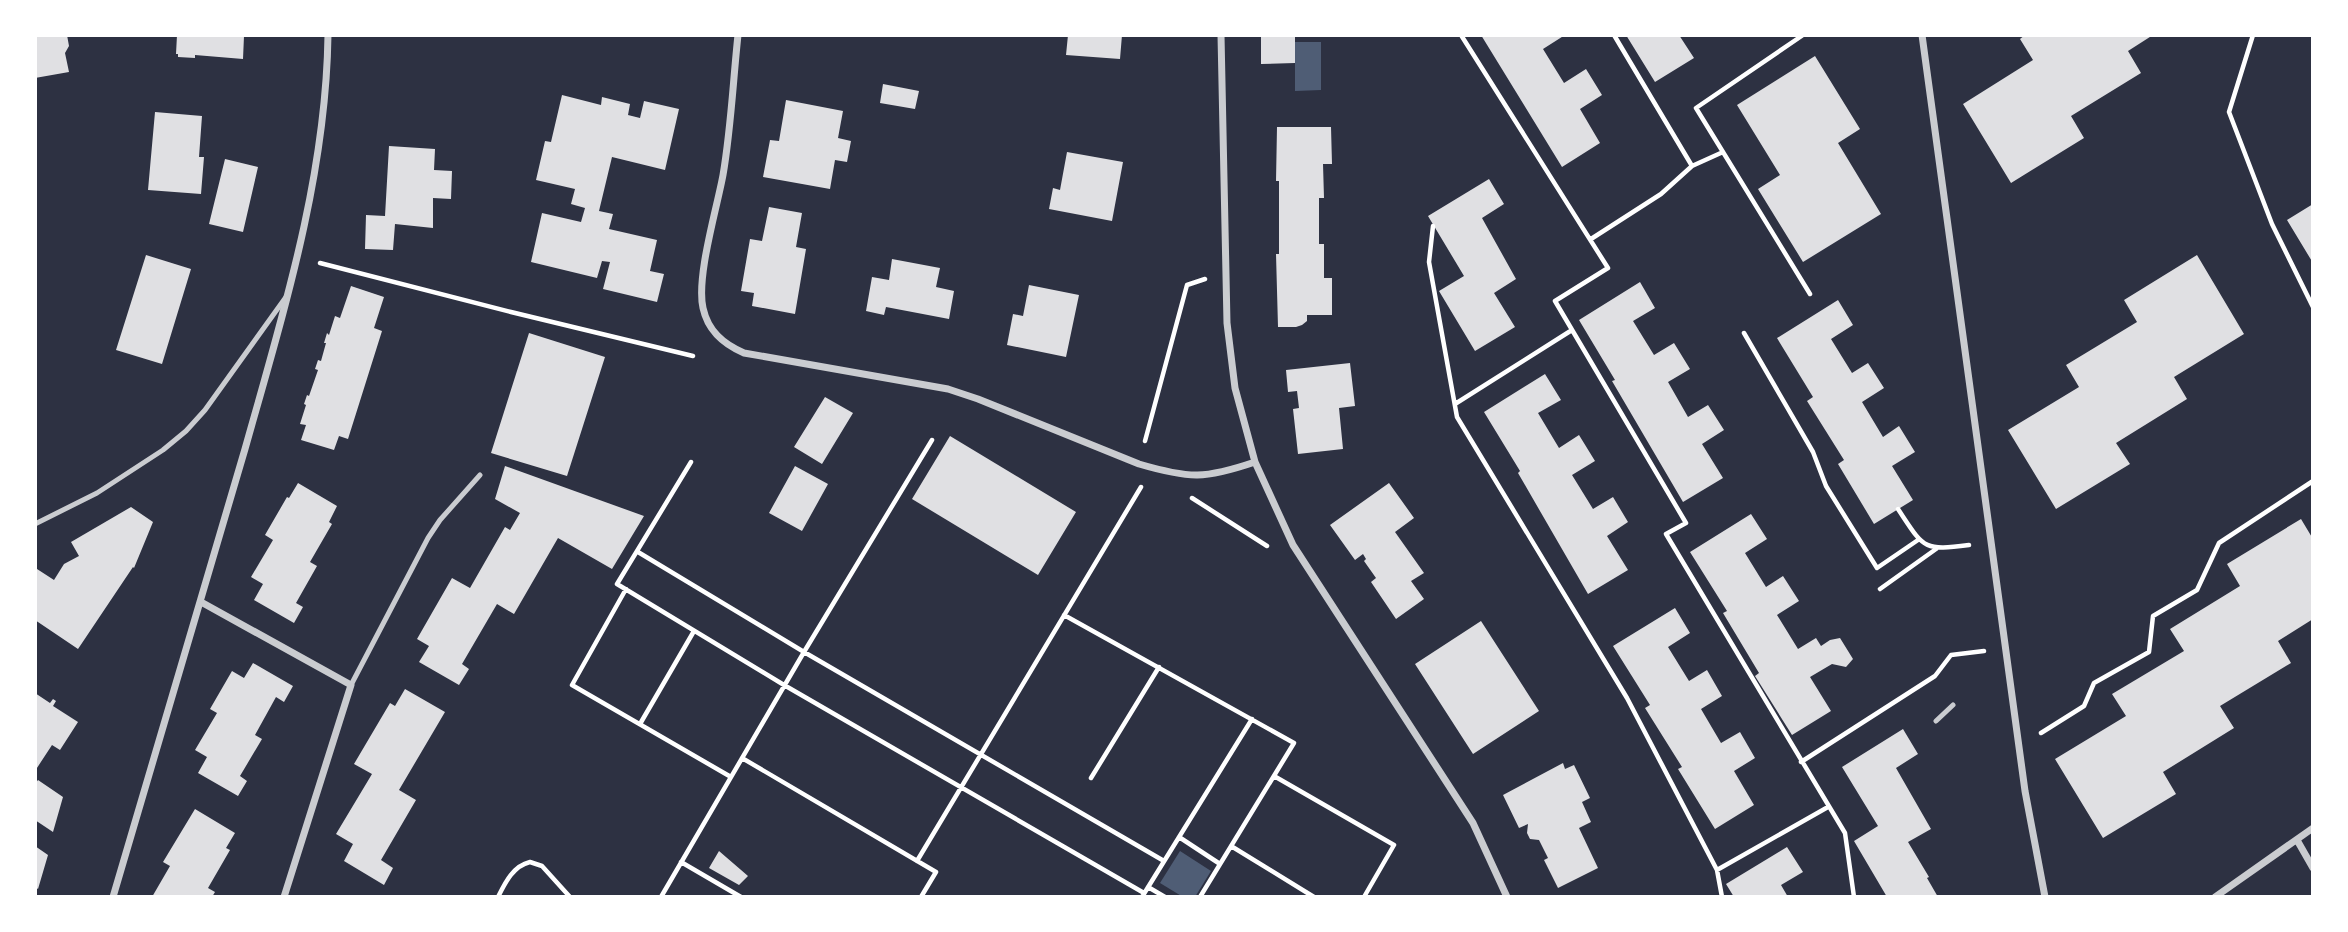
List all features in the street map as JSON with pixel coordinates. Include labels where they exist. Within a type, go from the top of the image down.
[{"type":"street","points":[[113,897],[290,292],[323,121],[328,35]]},
{"type":"street","points":[[738,35],[724,172],[702,279],[702,307],[710,328],[719,339],[730,348],[744,353],[948,389],[1139,464],[1180,475],[1219,474],[1255,462]]},
{"type":"street","points":[[1221,35],[1227,323],[1236,388],[1255,462],[1293,545],[1473,824],[1507,897]]},
{"type":"street","points":[[1922,35],[2020,747],[2045,897]]},
{"type":"street","points":[[201,602],[351,685],[284,897]]},
{"type":"street","points":[[2215,897],[2313,828]]},
{"type":"street","points":[[2297,839],[2313,868]]},
{"type":"lane","points":[[35,524],[97,493],[163,450],[186,431],[205,410],[290,292]]},
{"type":"lane","points":[[351,685],[428,538],[440,520],[480,475]]},
{"type":"lane","points":[[1936,720],[1953,705]]},
{"type":"path","points":[[1461,35],[1608,268],[1555,301],[1686,523],[1666,534],[1845,833],[1854,897]]},
{"type":"path","points":[[1614,35],[1692,166]]},
{"type":"path","points":[[1803,35],[1696,108],[1810,294]]},
{"type":"path","points":[[2253,35],[2229,111],[2272,224],[2313,307]]},
{"type":"path","points":[[1591,239],[1661,194],[1692,166],[1723,152]]},
{"type":"path","points":[[1433,226],[1429,262],[1457,416],[1627,698],[1717,870],[1722,897]]},
{"type":"path","points":[[297,257],[693,356]]},
{"type":"path","points":[[1139,464],[1187,285],[1225,271]]},
{"type":"path","points":[[1455,404],[1572,330]]},
{"type":"path","points":[[1744,333],[1813,452],[1826,486],[1877,568],[1918,540]]},
{"type":"path","points":[[661,897],[784,685],[932,440]]},
{"type":"path","points":[[691,462],[617,584],[1143,895],[1252,719]]},
{"type":"path","points":[[917,861],[1153,468],[1202,506],[1268,547]]},
{"type":"path","points":[[2020,747],[2084,705],[2095,683],[2149,652],[2153,616],[2197,590],[2219,543],[2313,481]]},
{"type":"path","points":[[1898,509],[1918,540],[1937,549]]},
{"type":"path","points":[[1880,589],[1937,549],[1992,542]]},
{"type":"path","points":[[638,552],[804,652],[1164,861]]},
{"type":"path","points":[[626,589],[572,685],[731,777]]},
{"type":"path","points":[[1064,615],[1294,743],[1200,897]]},
{"type":"path","points":[[640,724],[694,631]]},
{"type":"path","points":[[1801,762],[1935,676],[1951,656],[2006,648]]},
{"type":"path","points":[[1091,778],[1159,667]]},
{"type":"path","points":[[742,758],[936,872],[922,897]]},
{"type":"path","points":[[1274,776],[1394,845],[1364,897]]},
{"type":"path","points":[[1717,870],[1828,807]]},
{"type":"path","points":[[1179,837],[1220,864]]},
{"type":"path","points":[[1231,846],[1314,897]]},
{"type":"path","points":[[498,897],[518,867],[530,862],[542,866],[570,897]]},
{"type":"path","points":[[681,862],[741,897]]},
{"type":"path","points":[[1148,887],[1165,897]]},
{"type":"water","points":[[1295,42],[1321,42],[1321,90],[1295,91]]},
{"type":"water","points":[[1180,851],[1211,871],[1195,897],[1183,897],[1160,883]]},
{"type":"building","points":[[35,35],[67,35],[69,46],[65,53],[69,72],[35,78]]},
{"type":"building","points":[[177,35],[244,36],[243,59],[195,55],[195,58],[178,57]]},
{"type":"building","points":[[1068,35],[1122,35],[1120,59],[1066,55]]},
{"type":"building","points":[[1261,35],[1295,35],[1295,63],[1261,64]]},
{"type":"building","points":[[1481,35],[1565,35],[1543,49],[1564,83],[1586,69],[1602,95],[1580,109],[1600,143],[1562,167]]},
{"type":"building","points":[[1626,35],[1679,35],[1694,58],[1655,82]]},
{"type":"building","points":[[2025,35],[2153,35],[2128,51],[2141,73],[2071,116],[2084,138],[2011,183],[1963,104],[2033,60],[2020,39]]},
{"type":"building","points":[[1815,56],[1860,129],[1838,143],[1881,214],[1803,262],[1758,189],[1780,175],[1737,105]]},
{"type":"building","points":[[883,84],[919,91],[915,109],[880,103]]},
{"type":"building","points":[[562,95],[601,105],[602,97],[630,104],[628,115],[640,118],[644,101],[679,109],[665,170],[612,157],[599,211],[613,214],[609,229],[657,240],[650,271],[664,274],[657,302],[603,289],[610,262],[602,261],[597,278],[531,262],[542,213],[581,222],[585,208],[571,204],[575,189],[536,180],[545,141],[551,142]]},
{"type":"building","points":[[786,100],[843,111],[838,138],[851,141],[847,162],[835,160],[830,189],[763,177],[770,140],[779,141]]},
{"type":"building","points":[[155,112],[202,116],[199,157],[204,157],[201,194],[148,190]]},
{"type":"building","points":[[1277,127],[1331,127],[1332,164],[1323,164],[1324,198],[1319,198],[1319,244],[1324,244],[1324,278],[1332,278],[1332,315],[1307,315],[1307,321],[1296,327],[1278,327]]},
{"type":"building","points":[[389,146],[435,149],[434,170],[452,171],[451,199],[433,198],[433,228],[395,224],[393,250],[365,249],[366,215],[385,216]]},
{"type":"building","points":[[1067,152],[1123,162],[1112,221],[1049,209],[1053,188],[1060,190]]},
{"type":"building","points":[[225,159],[258,167],[243,232],[209,224]]},
{"type":"building","points":[[1489,179],[1504,204],[1482,218],[1516,279],[1494,293],[1515,327],[1475,351],[1439,291],[1464,276],[1428,216]]},
{"type":"building","points":[[2313,204],[2313,263],[2287,220]]},
{"type":"building","points":[[769,207],[802,213],[796,247],[806,249],[795,314],[752,306],[754,293],[741,291],[750,239],[762,241]]},
{"type":"building","points":[[146,255],[191,269],[162,364],[116,350]]},
{"type":"building","points":[[2197,255],[2244,334],[2174,377],[2187,399],[2116,443],[2130,464],[2056,509],[2008,430],[2079,387],[2066,365],[2137,322],[2124,300]]},
{"type":"building","points":[[892,259],[940,268],[936,287],[954,291],[949,319],[886,307],[884,315],[866,311],[872,277],[889,280]]},
{"type":"building","points":[[1640,282],[1655,308],[1633,321],[1654,355],[1674,343],[1690,369],[1668,382],[1688,417],[1708,405],[1724,430],[1702,444],[1723,478],[1683,502],[1579,320]]},
{"type":"building","points":[[1029,285],[1079,295],[1066,357],[1007,345],[1013,314],[1023,316]]},
{"type":"building","points":[[351,286],[384,297],[374,328],[382,331],[348,439],[339,436],[334,450],[301,440],[306,425],[300,424],[307,395],[309,396],[318,370],[315,369],[318,360],[321,361],[327,333],[329,335],[335,316],[340,318]]},
{"type":"building","points":[[1838,300],[1853,325],[1831,339],[1852,373],[1868,363],[1884,388],[1862,402],[1883,437],[1899,426],[1915,452],[1892,466],[1913,500],[1874,524],[1838,464],[1844,460],[1807,401],[1813,397],[1777,338]]},
{"type":"building","points":[[529,333],[605,357],[567,476],[491,453]]},
{"type":"building","points":[[1350,363],[1355,406],[1339,408],[1343,449],[1298,454],[1293,409],[1299,408],[1297,391],[1288,392],[1286,370]]},
{"type":"building","points":[[1545,374],[1561,400],[1538,413],[1559,448],[1579,435],[1595,461],[1572,475],[1593,509],[1613,497],[1628,522],[1607,536],[1628,570],[1588,594],[1484,412]]},
{"type":"building","points":[[825,397],[853,413],[822,464],[794,447]]},
{"type":"building","points":[[950,436],[1076,512],[1038,575],[912,499]]},
{"type":"building","points":[[505,466],[644,516],[612,569],[558,538],[514,614],[497,604],[462,664],[469,669],[459,685],[419,662],[429,646],[417,639],[452,578],[470,588],[505,527],[510,530],[520,513],[495,499]]},
{"type":"building","points":[[795,466],[828,484],[802,531],[769,513]]},
{"type":"building","points":[[298,483],[337,506],[329,522],[332,524],[310,562],[317,566],[296,603],[303,607],[294,623],[254,600],[263,584],[251,577],[273,540],[265,535]]},
{"type":"building","points":[[1389,483],[1414,518],[1395,532],[1424,573],[1411,581],[1424,599],[1396,619],[1371,582],[1376,578],[1364,561],[1366,559],[1363,554],[1355,560],[1330,525]]},
{"type":"building","points":[[131,507],[153,522],[134,568],[78,649],[35,620],[35,573],[37,569],[54,580],[64,564],[79,556],[71,542]]},
{"type":"building","points":[[1751,514],[1767,539],[1745,553],[1766,587],[1783,576],[1799,601],[1777,615],[1798,649],[1816,638],[1821,646],[1840,638],[1853,659],[1846,667],[1832,664],[1810,677],[1831,711],[1792,735],[1755,676],[1759,673],[1723,613],[1727,611],[1690,552]]},
{"type":"building","points":[[2301,519],[2313,539],[2313,619],[2278,641],[2291,663],[2220,706],[2234,728],[2163,772],[2176,794],[2103,838],[2055,759],[2126,716],[2112,694],[2184,651],[2170,629],[2240,586],[2227,564]]},
{"type":"building","points":[[1675,608],[1690,633],[1668,647],[1689,681],[1707,670],[1722,696],[1701,709],[1721,743],[1740,732],[1755,758],[1734,771],[1754,805],[1715,829],[1678,769],[1682,767],[1645,708],[1650,705],[1613,646]]},
{"type":"building","points":[[1481,621],[1539,711],[1473,754],[1415,664]]},
{"type":"building","points":[[253,663],[293,686],[284,702],[276,697],[255,735],[262,739],[240,776],[247,781],[238,796],[198,773],[207,757],[195,750],[217,713],[210,709],[232,671],[244,678]]},
{"type":"building","points":[[405,689],[445,712],[399,790],[416,800],[381,860],[393,868],[384,885],[344,861],[353,844],[336,834],[372,774],[354,764],[390,703],[395,706]]},
{"type":"building","points":[[35,693],[50,703],[53,699],[56,701],[53,706],[78,722],[60,750],[52,745],[35,771]]},
{"type":"building","points":[[1903,729],[1918,754],[1896,768],[1931,829],[1908,842],[1938,897],[1887,897],[1854,841],[1878,826],[1842,767]]},
{"type":"building","points":[[1563,763],[1565,769],[1574,765],[1590,798],[1582,802],[1591,822],[1579,828],[1598,868],[1558,888],[1544,860],[1548,858],[1539,840],[1530,839],[1527,833],[1528,824],[1519,828],[1503,795]]},
{"type":"building","points":[[38,780],[63,797],[53,832],[35,820],[35,784]]},
{"type":"building","points":[[195,809],[235,833],[226,848],[230,850],[208,888],[215,892],[212,897],[152,897],[170,866],[163,862]]},
{"type":"building","points":[[35,846],[48,855],[38,889],[35,887]]},
{"type":"building","points":[[1787,847],[1803,872],[1781,885],[1788,897],[1734,897],[1726,884]]},
{"type":"building","points":[[719,851],[748,876],[739,885],[709,868]]}]
